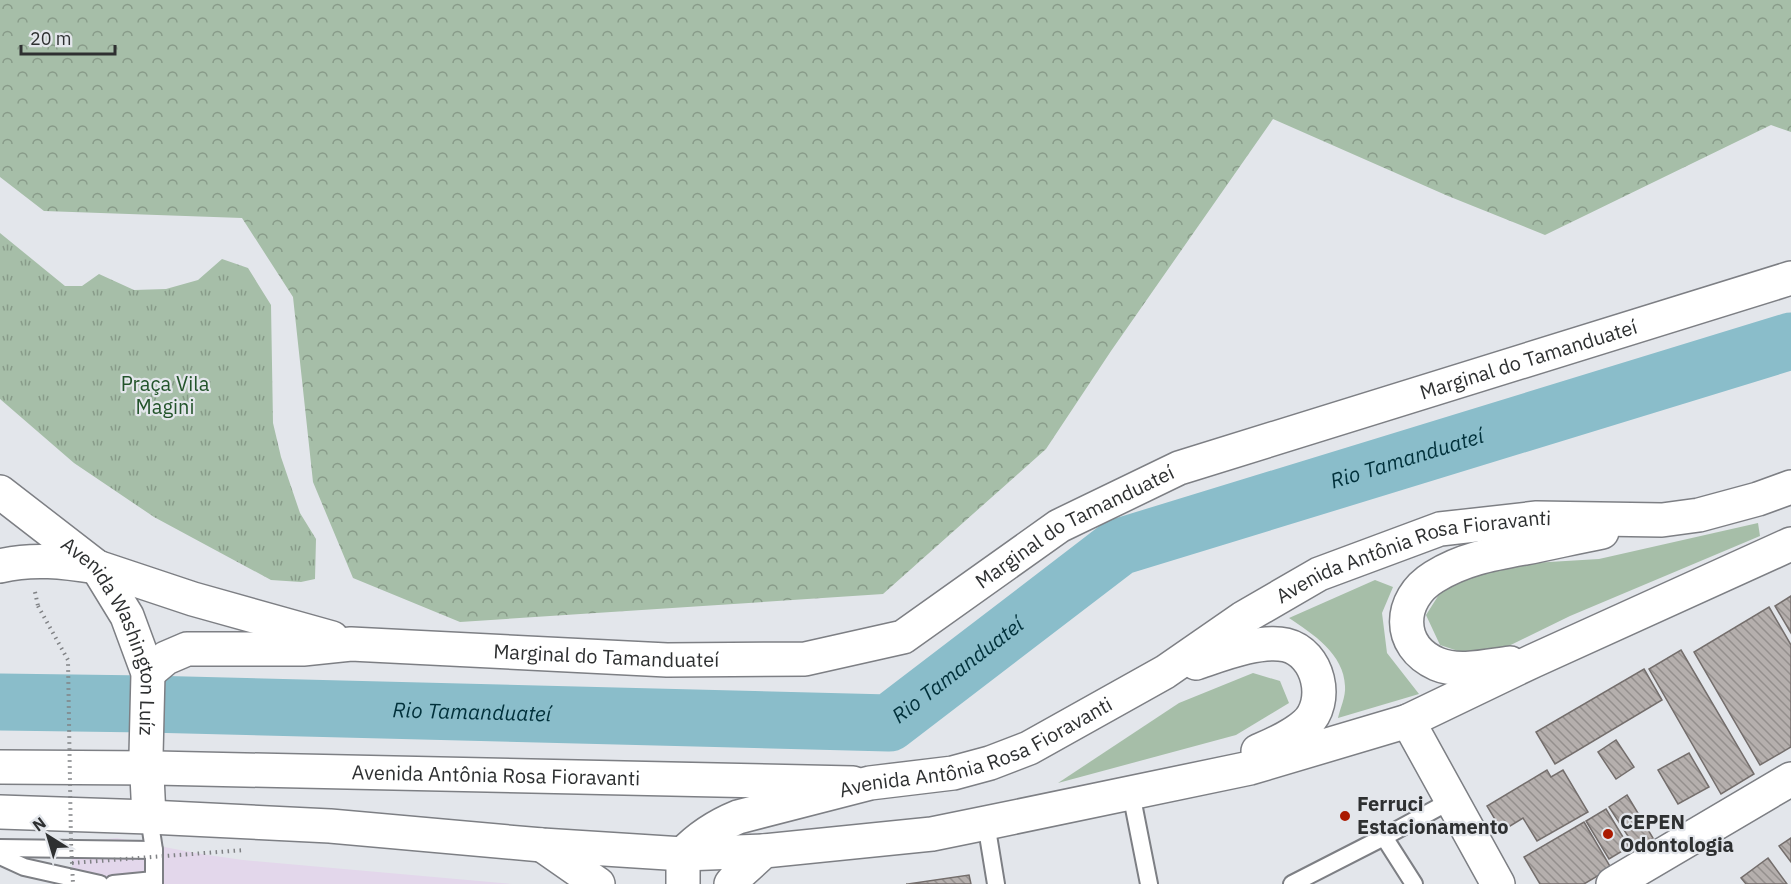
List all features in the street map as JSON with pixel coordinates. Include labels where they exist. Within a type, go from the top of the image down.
[{"type":"main road","name":"Marginal do Tamanduateí","points":[[148,681],[166,658],[187,649],[303,649],[351,644],[667,660],[805,659],[903,637],[1059,526],[1179,468],[1791,278]]},
{"type":"main road","name":"Avenida Antônia Rosa Fioravanti","points":[[0,767],[149,763],[870,783],[953,773],[990,764],[1029,748],[1165,672],[1243,618],[1319,574],[1440,529],[1537,518],[1662,520],[1699,515],[1758,499],[1791,487]]},
{"type":"main road","name":"Avenida Washington Luíz","points":[[0,492],[97,567],[128,616],[148,681],[149,817]]},
{"type":"main road","points":[[1533,661],[1463,668],[1449,668],[1436,664],[1420,652],[1407,631],[1407,612],[1410,601],[1420,587],[1432,578],[1473,558],[1662,520]]},
{"type":"main road","points":[[0,812],[330,826],[542,845],[683,869],[764,852],[932,834],[1250,768],[1408,721],[1533,661],[1791,544]]},
{"type":"main road","name":"Marginal do Tamanduateí","points":[[0,566],[18,562],[55,561],[97,567],[193,599],[351,644]]},
{"type":"main road","points":[[1165,672],[1240,649],[1285,645],[1294,648],[1310,662],[1319,680],[1317,706],[1308,723],[1270,746],[1191,781]]},
{"type":"main road","points":[[1408,721],[1498,884]]},
{"type":"main road","points":[[1613,884],[1791,779]]},
{"type":"main road","points":[[683,869],[698,839],[720,825],[738,817],[870,783]]},
{"type":"main road","points":[[542,845],[598,884]]},
{"type":"main road","points":[[731,884],[764,852]]},
{"type":"lane","points":[[1131,793],[1149,884]]},
{"type":"lane","points":[[1292,884],[1452,800]]},
{"type":"lane","points":[[113,884],[154,882],[154,850],[149,817]]},
{"type":"lane","points":[[986,823],[996,884]]},
{"type":"lane","points":[[1384,837],[1414,884]]},
{"type":"lane","points":[[0,848],[154,850]]},
{"type":"lane","points":[[0,856],[24,867],[100,884]]},
{"type":"path","points":[[38,606],[68,660],[73,884]]},
{"type":"path","points":[[72,863],[245,850]]},
{"type":"shaded area","points":[[117,838],[243,860],[512,884],[73,884],[71,843]]},
{"type":"green space","points":[[0,0],[1791,0],[1791,132],[1771,125],[1545,235],[1448,196],[1273,119],[1111,351],[1046,449],[883,594],[460,622],[353,578],[313,482],[293,297],[242,218],[44,211],[0,177]]},
{"type":"green space","name":"Praça Vila Magini","points":[[0,233],[65,286],[82,286],[99,274],[134,290],[166,289],[198,280],[222,259],[248,268],[271,305],[273,423],[281,457],[300,513],[316,539],[315,579],[301,582],[271,580],[154,517],[74,463],[0,399]]},
{"type":"green space","points":[[1758,523],[1760,536],[1570,616],[1482,659],[1440,645],[1426,615],[1447,582],[1499,565],[1599,559]]},
{"type":"green space","points":[[1375,580],[1393,587],[1382,613],[1387,653],[1419,694],[1338,718],[1345,690],[1339,664],[1326,646],[1289,618]]},
{"type":"green space","points":[[1253,673],[1280,681],[1289,703],[1236,735],[1058,783],[1179,703]]},
{"type":"building","points":[[1791,596],[1791,633],[1775,606]]},
{"type":"building","points":[[1769,607],[1791,645],[1791,747],[1760,765],[1694,652]]},
{"type":"building","points":[[1681,650],[1754,774],[1721,794],[1649,669]]},
{"type":"building","points":[[1644,669],[1662,700],[1555,764],[1536,732]]},
{"type":"building","points":[[1616,740],[1634,767],[1616,779],[1598,752]]},
{"type":"building","points":[[1689,753],[1709,787],[1678,804],[1658,770]]},
{"type":"building","points":[[1547,770],[1551,777],[1563,770],[1588,812],[1537,841],[1523,818],[1502,831],[1487,806]]},
{"type":"building","points":[[1627,795],[1653,838],[1637,850],[1609,807]]},
{"type":"building","name":"CEPEN Odontologia","points":[[1606,809],[1629,847],[1609,859],[1586,821]]},
{"type":"building","points":[[1584,822],[1611,868],[1584,884],[1540,884],[1524,857]]},
{"type":"building","points":[[1791,838],[1791,862],[1779,846]]},
{"type":"building","points":[[1768,858],[1787,884],[1746,884],[1741,878]]},
{"type":"building","points":[[969,875],[971,884],[908,884]]},
{"type":"waterway","name":"Rio Tamanduateí","points":[[0,702],[889,723],[1119,547],[1791,341]]},
{"type":"place","name":"Ferruci Estacionamento","points":[[1345,816]]},
{"type":"place","name":"CEPEN Odontologia","points":[[1608,834]]}]
